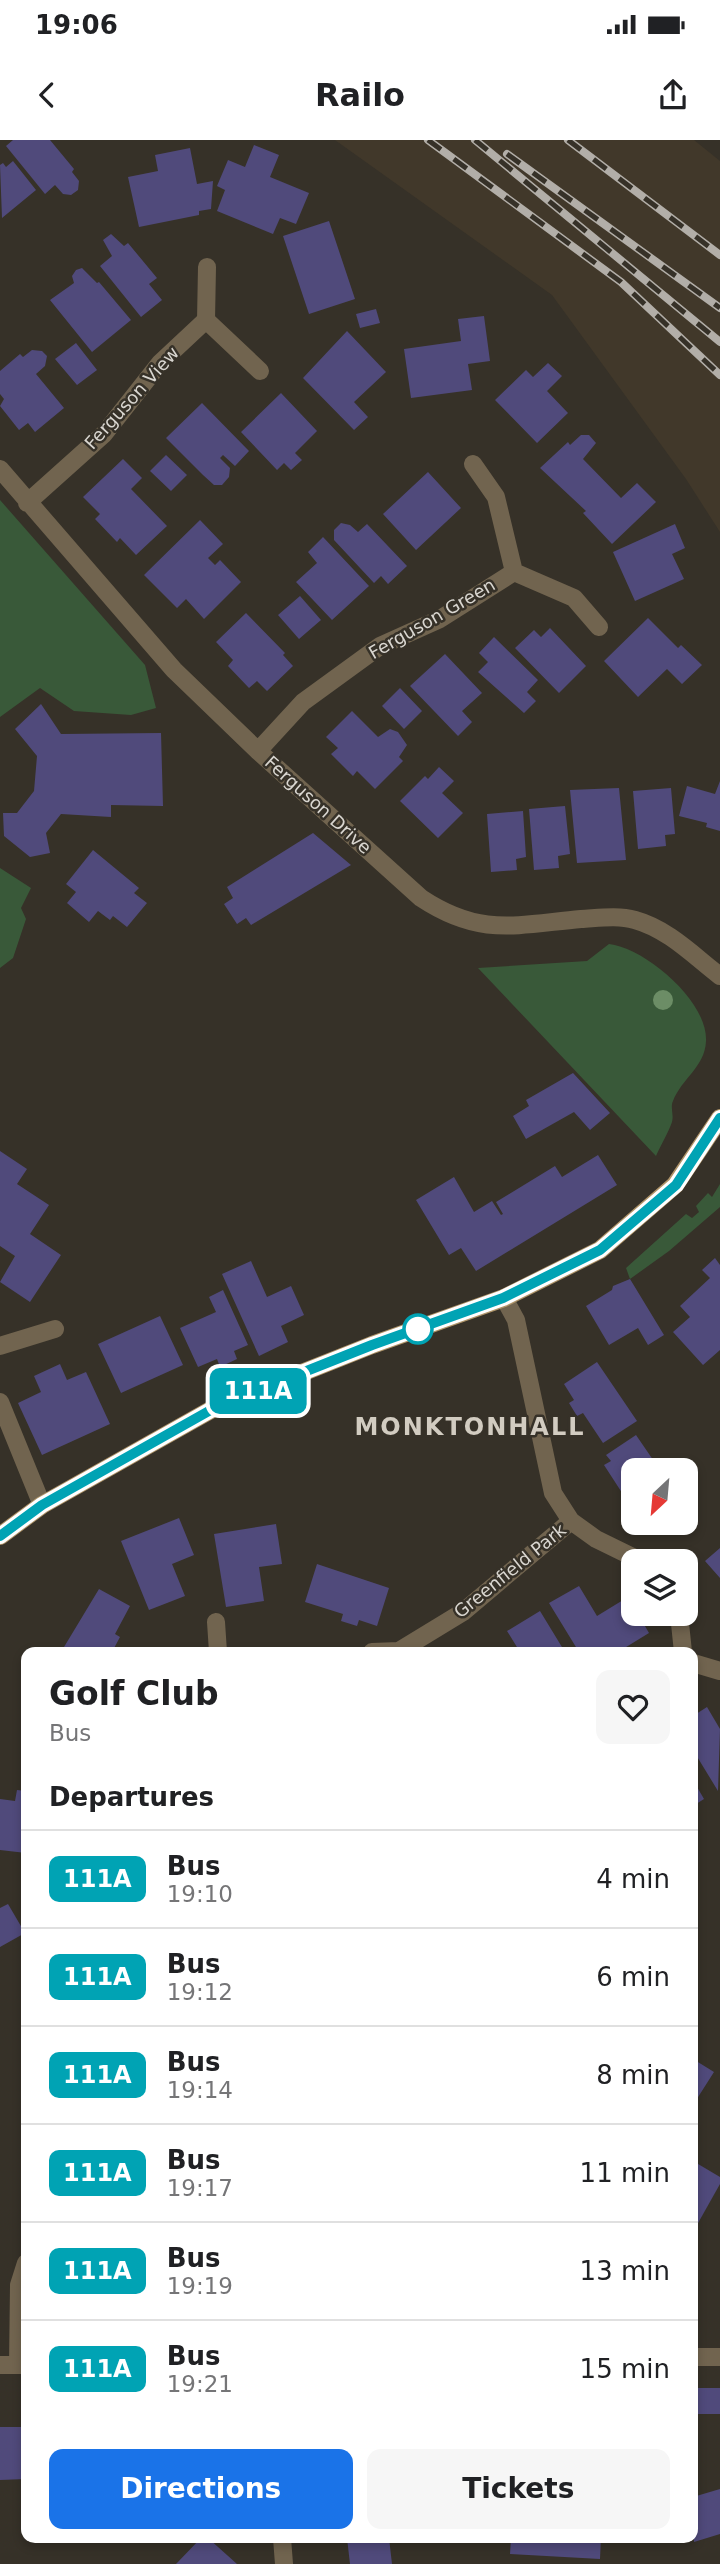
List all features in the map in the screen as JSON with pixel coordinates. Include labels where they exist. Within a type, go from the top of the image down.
[{"type":"main road","points":[[0,1536],[42,1505],[216,1407],[372,1345],[503,1298],[600,1250],[676,1185],[720,1118]]},
{"type":"street","points":[[207,267],[206,320],[260,371]]},
{"type":"street","name":"Ferguson View","points":[[27,503],[104,433],[160,363],[206,320]]},
{"type":"street","name":"Ferguson Green","points":[[473,464],[496,497],[514,572]]},
{"type":"street","name":"Ferguson Drive","points":[[0,469],[174,670],[258,751],[421,898],[446,914],[471,924],[499,927],[607,917],[634,919],[657,928],[720,976]]},
{"type":"street","name":"Ferguson Green","points":[[514,572],[574,598],[599,627]]},
{"type":"street","name":"Ferguson Green","points":[[258,751],[303,702],[380,646],[440,619],[514,572]]},
{"type":"street","name":"Greenfield Park","points":[[503,1298],[516,1320],[553,1493],[571,1521],[596,1539],[621,1551]]},
{"type":"street","points":[[0,1346],[55,1329]]},
{"type":"street","points":[[0,1402],[42,1505]]},
{"type":"street","name":"Greenfield Park","points":[[406,1647],[463,1612],[571,1521]]},
{"type":"street","points":[[216,1622],[218,1647]]},
{"type":"street","points":[[680,1626],[682,1647]]},
{"type":"street","points":[[698,1664],[720,1671]]},
{"type":"street","points":[[21,2279],[21,2338]]},
{"type":"street","points":[[698,2357],[720,2357]]},
{"type":"street","points":[[0,2365],[21,2365]]},
{"type":"street","points":[[282,2543],[284,2564]]},
{"type":"shaded area","points":[[335,140],[694,140],[720,161],[720,532],[686,479],[552,295]]},
{"type":"green space","points":[[0,500],[145,665],[156,708],[131,715],[74,711],[40,688],[0,717]]},
{"type":"green space","points":[[0,868],[31,888],[21,908],[26,919],[13,958],[0,968]]},
{"type":"green space","points":[[609,944],[640,955],[672,979],[697,1010],[704,1026],[705,1050],[673,1101],[672,1122],[656,1156],[478,968],[587,961]]},
{"type":"green space","points":[[720,1184],[720,1207],[669,1251],[630,1279],[626,1268],[686,1214],[692,1218],[699,1212],[696,1206],[708,1193],[712,1197]]},
{"type":"building","points":[[13,140],[50,140],[74,169],[72,172],[79,181],[78,190],[71,195],[63,194],[55,185],[45,194],[6,146]]},
{"type":"building","points":[[254,145],[279,155],[270,177],[309,193],[296,224],[280,218],[273,234],[217,211],[225,190],[217,186],[228,160],[245,167]]},
{"type":"building","points":[[190,148],[197,184],[213,181],[211,209],[199,211],[199,215],[139,227],[128,177],[158,171],[155,155]]},
{"type":"building","points":[[13,161],[36,190],[2,218],[0,165],[3,163],[6,167]]},
{"type":"building","points":[[329,221],[355,299],[309,314],[283,236]]},
{"type":"building","points":[[111,234],[124,246],[128,243],[157,278],[149,284],[162,300],[141,317],[100,266],[112,256],[103,240]]},
{"type":"building","points":[[82,268],[99,282],[131,320],[92,352],[50,300],[74,283],[72,276],[76,270]]},
{"type":"building","points":[[376,309],[380,323],[360,328],[356,314]]},
{"type":"building","points":[[484,316],[490,361],[468,364],[472,390],[411,398],[404,349],[461,341],[458,319]]},
{"type":"building","points":[[347,331],[386,372],[354,402],[368,417],[354,430],[303,378]]},
{"type":"building","points":[[76,343],[97,370],[77,385],[55,359]]},
{"type":"building","points":[[32,350],[42,351],[47,356],[45,366],[36,374],[64,408],[35,432],[28,423],[19,430],[0,406],[4,399],[0,394],[0,371],[20,354],[23,357]]},
{"type":"building","points":[[548,363],[562,376],[547,391],[568,413],[537,443],[495,400],[526,370],[533,377]]},
{"type":"building","points":[[281,393],[317,431],[295,453],[302,460],[291,470],[284,463],[277,470],[241,432]]},
{"type":"building","points":[[202,403],[249,451],[235,466],[223,455],[220,458],[230,468],[229,477],[222,485],[214,485],[166,438]]},
{"type":"building","points":[[581,435],[589,435],[596,443],[583,459],[621,498],[637,483],[656,502],[612,544],[583,513],[586,511],[540,468],[568,442],[570,445]]},
{"type":"building","points":[[166,455],[187,475],[171,491],[150,471]]},
{"type":"building","points":[[123,459],[142,478],[131,489],[167,526],[136,555],[120,538],[117,542],[95,519],[100,514],[83,497]]},
{"type":"building","points":[[428,472],[461,508],[416,550],[383,514]]},
{"type":"building","points":[[200,520],[223,544],[208,558],[215,565],[220,560],[241,582],[204,619],[186,599],[177,608],[144,575]]},
{"type":"building","points":[[341,523],[350,525],[358,532],[367,524],[407,566],[388,584],[381,576],[374,583],[334,540],[334,530]]},
{"type":"building","points":[[675,524],[685,548],[672,554],[684,579],[635,601],[613,552]]},
{"type":"building","points":[[323,537],[369,586],[332,620],[296,582],[317,563],[308,552]]},
{"type":"building","points":[[300,596],[321,620],[299,639],[278,615]]},
{"type":"building","points":[[246,613],[285,653],[283,655],[293,666],[267,691],[257,681],[249,688],[228,666],[233,660],[216,642]]},
{"type":"building","points":[[648,618],[678,648],[681,645],[702,665],[682,684],[667,669],[638,697],[604,661]]},
{"type":"building","points":[[550,628],[586,666],[559,693],[515,648],[534,630],[541,637]]},
{"type":"building","points":[[494,637],[538,680],[527,692],[536,701],[524,713],[478,672],[488,662],[479,653]]},
{"type":"building","points":[[445,654],[482,693],[462,711],[472,722],[458,736],[410,686]]},
{"type":"building","points":[[400,688],[422,711],[404,729],[382,706]]},
{"type":"building","points":[[41,704],[61,734],[161,733],[163,806],[111,805],[111,817],[61,814],[46,833],[50,853],[30,857],[4,836],[3,813],[17,813],[34,791],[37,756],[15,729]]},
{"type":"building","points":[[352,711],[378,737],[390,729],[398,732],[407,745],[399,757],[403,761],[375,789],[357,771],[353,776],[331,754],[338,748],[326,737]]},
{"type":"building","points":[[439,767],[454,781],[442,793],[463,813],[438,838],[400,801],[425,776],[428,779]]},
{"type":"building","points":[[720,781],[720,831],[706,827],[707,823],[679,816],[687,786],[715,794]]},
{"type":"building","points":[[619,788],[626,860],[577,863],[570,790]]},
{"type":"building","points":[[671,788],[675,834],[665,835],[666,846],[638,849],[633,791]]},
{"type":"building","points":[[565,806],[570,854],[558,856],[559,868],[534,870],[529,809]]},
{"type":"building","points":[[523,811],[526,857],[516,859],[517,870],[491,872],[487,814]]},
{"type":"building","points":[[313,833],[351,865],[251,925],[246,918],[237,924],[224,904],[233,898],[227,887]]},
{"type":"building","points":[[93,850],[139,888],[134,893],[147,903],[127,927],[113,916],[110,920],[98,911],[89,922],[67,903],[76,892],[66,884]]},
{"type":"building","points":[[573,1073],[610,1113],[590,1130],[574,1112],[526,1139],[513,1116],[529,1106],[526,1100]]},
{"type":"building","points":[[0,1151],[27,1169],[17,1184],[49,1205],[30,1234],[61,1255],[30,1302],[0,1282],[15,1256],[0,1246]]},
{"type":"building","points":[[598,1155],[617,1185],[476,1271],[461,1248],[449,1255],[416,1200],[454,1177],[474,1212],[492,1201],[501,1215],[503,1214],[496,1202],[555,1166],[562,1177]]},
{"type":"building","points":[[715,1258],[720,1265],[720,1350],[703,1365],[673,1332],[690,1317],[680,1306],[710,1278],[702,1270]]},
{"type":"building","points":[[251,1261],[267,1297],[291,1286],[304,1315],[281,1326],[288,1342],[259,1356],[222,1274]]},
{"type":"building","points":[[630,1279],[664,1335],[648,1345],[638,1328],[609,1345],[586,1306],[612,1290],[613,1286]]},
{"type":"building","points":[[223,1290],[248,1345],[234,1351],[237,1359],[220,1367],[217,1359],[198,1367],[180,1328],[216,1312],[209,1297]]},
{"type":"building","points":[[160,1316],[183,1365],[121,1393],[98,1344]]},
{"type":"building","points":[[597,1362],[637,1421],[603,1443],[583,1413],[577,1416],[569,1403],[574,1400],[564,1384]]},
{"type":"building","points":[[60,1364],[67,1380],[86,1372],[110,1424],[42,1455],[18,1403],[41,1392],[34,1376]]},
{"type":"building","points":[[636,1435],[652,1458],[621,1458],[621,1491],[604,1465],[611,1461],[606,1455]]},
{"type":"building","points":[[179,1518],[194,1555],[172,1564],[185,1596],[149,1610],[121,1541]]},
{"type":"building","points":[[276,1524],[282,1564],[259,1567],[264,1601],[226,1607],[214,1534]]},
{"type":"building","points":[[720,1548],[720,1578],[705,1561]]},
{"type":"building","points":[[317,1564],[389,1588],[377,1626],[359,1620],[357,1626],[341,1621],[343,1614],[305,1602]]},
{"type":"building","points":[[579,1586],[597,1616],[621,1601],[621,1626],[645,1626],[649,1633],[626,1647],[576,1647],[549,1603]]},
{"type":"building","points":[[99,1589],[130,1606],[115,1634],[120,1637],[115,1647],[64,1647]]},
{"type":"building","points":[[540,1611],[562,1647],[517,1647],[507,1631]]},
{"type":"building","points":[[707,1707],[720,1729],[718,1791],[698,1758],[698,1713]]},
{"type":"building","points":[[698,1789],[704,1799],[698,1803]]},
{"type":"building","points":[[17,1790],[21,1790],[21,1852],[0,1850],[0,1799],[15,1801]]},
{"type":"building","points":[[8,1904],[21,1926],[21,1935],[0,1947],[0,1908]]},
{"type":"building","points":[[698,2062],[714,2072],[698,2097]]},
{"type":"building","points":[[698,2164],[720,2177],[720,2184],[698,2223]]},
{"type":"building","points":[[698,2388],[720,2388],[720,2414],[698,2414]]},
{"type":"building","points":[[0,2427],[21,2427],[21,2479],[0,2480]]},
{"type":"building","points":[[720,2489],[720,2534],[698,2541],[698,2496]]},
{"type":"building","points":[[196,2543],[214,2543],[237,2564],[176,2564]]},
{"type":"building","points":[[348,2543],[390,2543],[392,2564],[350,2564]]},
{"type":"building","points":[[511,2543],[601,2543],[600,2559],[510,2554]]},
{"type":"railway","points":[[428,140],[621,282],[720,375]]},
{"type":"railway","points":[[475,140],[720,342]]},
{"type":"railway","points":[[568,140],[720,255]]},
{"type":"railway","points":[[507,154],[720,308]]},
{"type":"bus line","name":"111A","points":[[0,1536],[42,1505],[216,1407],[372,1345],[503,1298],[600,1250],[676,1185],[720,1118]]},
{"type":"district","name":"MONKTONHALL","points":[[470,1427]]}]
